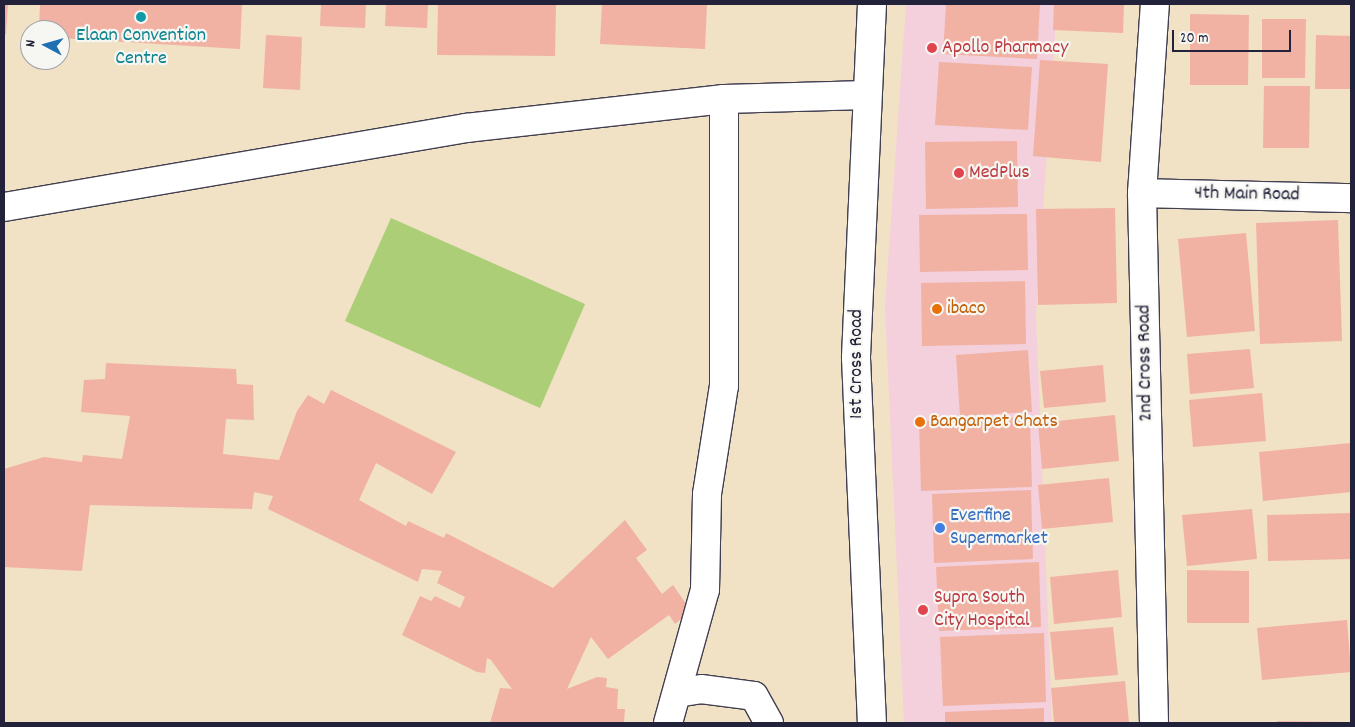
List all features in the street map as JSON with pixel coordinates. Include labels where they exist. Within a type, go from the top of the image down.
[{"type":"street","name":"1st Cross Road","points":[[872,4],[856,358],[872,723]]},
{"type":"street","name":"2nd Cross Road","points":[[1154,723],[1142,193],[1155,4]]},
{"type":"street","points":[[4,207],[466,128],[724,99],[867,95]]},
{"type":"street","points":[[668,723],[705,590],[707,494],[724,386],[724,99]]},
{"type":"street","name":"4th Main Road","points":[[1142,193],[1351,198]]},
{"type":"street","points":[[677,693],[701,689],[754,696],[770,723]]},
{"type":"shaded area","points":[[906,4],[1057,4],[1036,315],[1052,723],[904,723],[885,307]]},
{"type":"green space","points":[[391,218],[585,304],[540,408],[345,321]]},
{"type":"building","points":[[4,4],[8,4],[6,34],[4,34]]},
{"type":"building","name":"Elaan Convention Centre","points":[[40,4],[242,4],[240,49],[70,39],[70,20],[39,20]]},
{"type":"building","points":[[321,4],[366,4],[365,28],[320,26]]},
{"type":"building","points":[[386,4],[428,4],[427,28],[385,26]]},
{"type":"building","points":[[438,4],[556,4],[555,56],[437,55]]},
{"type":"building","points":[[602,4],[707,4],[705,49],[600,44]]},
{"type":"building","points":[[946,4],[1040,4],[1037,59],[943,54]]},
{"type":"building","points":[[1054,4],[1124,4],[1123,33],[1053,30]]},
{"type":"building","points":[[1190,14],[1249,15],[1248,85],[1190,85]]},
{"type":"building","points":[[1262,19],[1306,19],[1305,78],[1262,78]]},
{"type":"building","points":[[266,35],[302,37],[300,90],[263,88]]},
{"type":"building","points":[[1316,35],[1351,36],[1351,89],[1315,89]]},
{"type":"building","points":[[1040,60],[1108,64],[1101,162],[1033,156]]},
{"type":"building","points":[[939,62],[1032,67],[1028,130],[935,125]]},
{"type":"building","points":[[1264,86],[1310,86],[1309,148],[1263,148]]},
{"type":"building","points":[[1017,141],[1018,207],[926,209],[925,142]]},
{"type":"building","points":[[1115,208],[1117,303],[1038,305],[1036,209]]},
{"type":"building","points":[[1027,214],[1028,270],[920,272],[919,215]]},
{"type":"building","points":[[1338,220],[1342,341],[1260,344],[1256,223]]},
{"type":"building","points":[[1246,233],[1255,331],[1187,337],[1178,239]]},
{"type":"building","points":[[1025,281],[1026,344],[922,346],[921,283]]},
{"type":"building","points":[[1250,349],[1254,388],[1190,394],[1187,354]]},
{"type":"building","points":[[1028,350],[1032,412],[960,416],[956,355]]},
{"type":"building","points":[[106,363],[236,369],[237,384],[253,385],[254,420],[226,419],[223,454],[279,460],[297,411],[308,395],[324,404],[331,390],[456,452],[432,494],[376,463],[359,500],[406,526],[408,521],[444,538],[446,533],[553,588],[625,520],[647,550],[636,558],[662,594],[673,585],[691,611],[675,624],[669,615],[608,659],[591,637],[567,689],[597,677],[607,678],[606,687],[618,689],[617,709],[625,709],[624,723],[490,723],[500,688],[512,689],[491,660],[487,658],[485,673],[477,672],[402,635],[420,596],[431,601],[435,596],[460,608],[465,597],[437,583],[442,571],[422,569],[418,582],[268,509],[273,496],[254,492],[252,509],[90,505],[82,571],[4,567],[4,469],[44,457],[82,462],[83,455],[122,459],[130,416],[81,412],[84,380],[105,379]]},
{"type":"building","points":[[1103,365],[1106,402],[1044,408],[1040,371]]},
{"type":"building","points":[[1262,393],[1266,441],[1193,447],[1189,400]]},
{"type":"building","points":[[1115,415],[1119,461],[1042,469],[1038,423]]},
{"type":"building","points":[[1030,417],[1032,487],[921,491],[919,421]]},
{"type":"building","points":[[1351,443],[1351,492],[1263,501],[1259,452]]},
{"type":"building","points":[[1109,478],[1113,522],[1042,529],[1038,485]]},
{"type":"building","points":[[1031,490],[1033,559],[934,563],[932,494]]},
{"type":"building","points":[[1252,509],[1257,559],[1187,566],[1182,515]]},
{"type":"building","points":[[1351,513],[1351,559],[1268,561],[1267,515]]},
{"type":"building","points":[[1039,562],[1041,627],[939,631],[936,567]]},
{"type":"building","points":[[1118,570],[1122,617],[1054,624],[1050,577]]},
{"type":"building","points":[[1187,570],[1249,571],[1249,623],[1187,623]]},
{"type":"building","points":[[1347,620],[1351,672],[1262,680],[1257,628]]},
{"type":"building","points":[[1113,627],[1118,675],[1055,680],[1050,632]]},
{"type":"building","points":[[1044,633],[1046,702],[943,706],[940,637]]},
{"type":"building","points":[[1125,681],[1129,723],[1054,723],[1051,688]]},
{"type":"building","points":[[1044,708],[1044,723],[945,723],[945,712]]},
{"type":"building","points":[[1277,721],[1344,722],[1344,723],[1277,723]]},
{"type":"place","name":"Elaan Convention Centre","points":[[141,17]]},
{"type":"place","name":"Apollo Pharmacy","points":[[932,48]]},
{"type":"place","name":"MedPlus","points":[[959,173]]},
{"type":"place","name":"ibaco","points":[[937,309]]},
{"type":"place","name":"Bangarpet Chats","points":[[920,422]]},
{"type":"place","name":"Everfine Supermarket","points":[[940,528]]},
{"type":"place","name":"Supra South City Hospital","points":[[923,610]]}]
